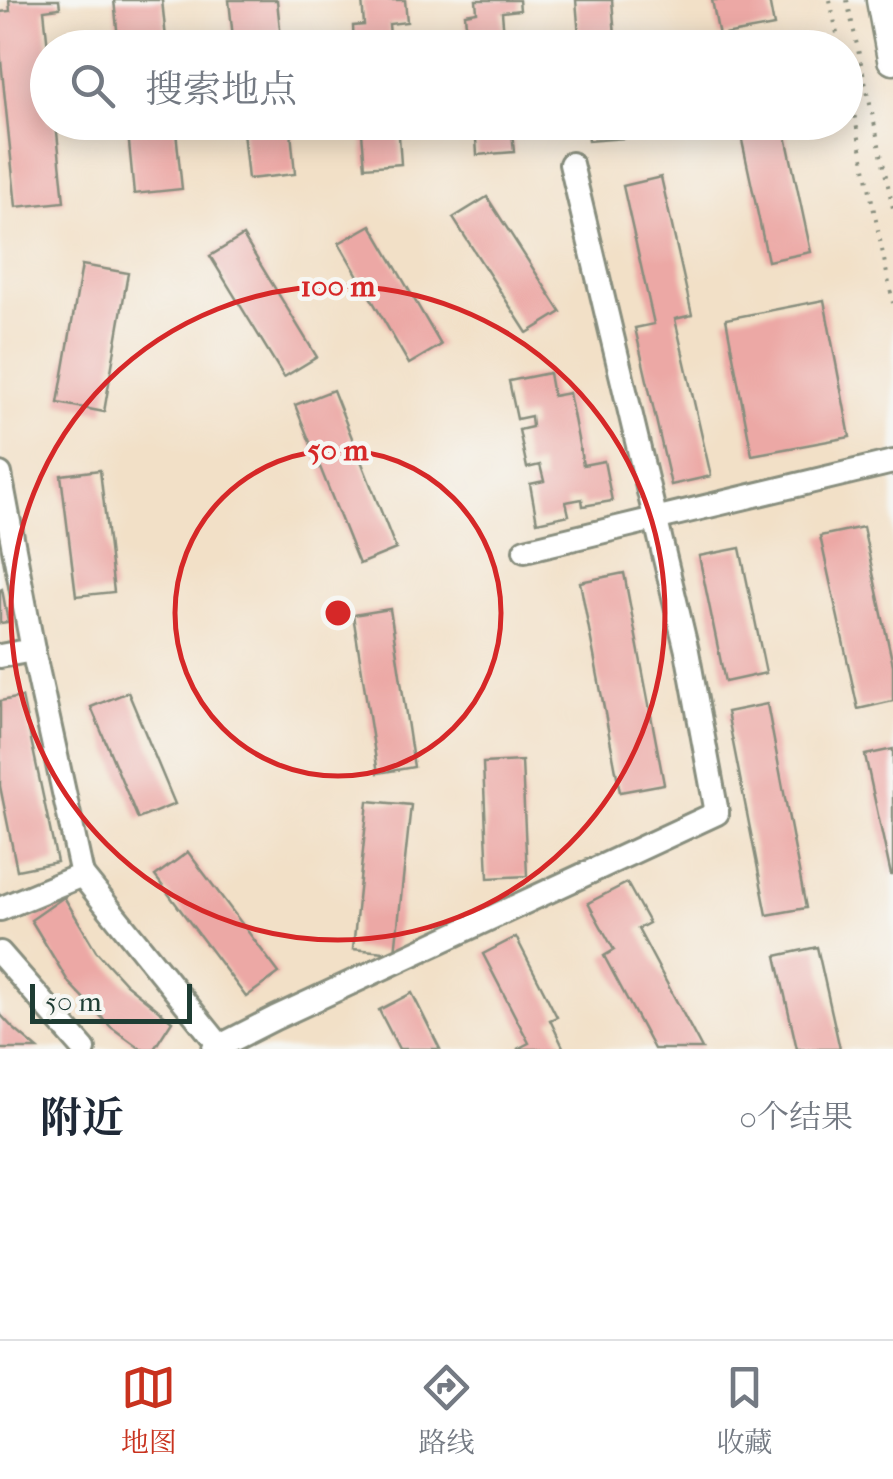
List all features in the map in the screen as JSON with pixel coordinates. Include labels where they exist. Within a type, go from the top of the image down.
[{"type":"main road","points":[[882,0],[893,58]]},
{"type":"street","points":[[0,474],[32,650],[82,876],[217,1047],[718,812],[687,651],[571,164]]},
{"type":"street","points":[[525,550],[893,462]]},
{"type":"street","points":[[0,656],[32,650]]},
{"type":"street","points":[[0,910],[82,876]]},
{"type":"street","points":[[0,953],[84,1049]]},
{"type":"path","points":[[830,0],[836,30]]},
{"type":"path","points":[[847,0],[854,30]]},
{"type":"path","points":[[863,72],[893,208]]},
{"type":"path","points":[[859,140],[893,303]]},
{"type":"building","points":[[9,0],[59,0],[60,8],[44,10],[46,30],[30,30],[30,140],[58,140],[64,202],[16,207],[0,51],[0,12],[10,11]]},
{"type":"building","points":[[114,0],[162,0],[165,30],[117,30]]},
{"type":"building","points":[[229,0],[277,0],[280,30],[232,30]]},
{"type":"building","points":[[362,0],[405,0],[407,22],[389,24],[390,30],[353,30],[353,26],[364,25]]},
{"type":"building","points":[[476,0],[519,0],[520,10],[502,12],[504,30],[466,30],[465,14],[477,12]]},
{"type":"building","points":[[576,0],[612,0],[614,30],[578,30]]},
{"type":"building","points":[[712,0],[769,0],[774,26],[718,30]]},
{"type":"building","points":[[129,140],[177,140],[182,189],[134,194]]},
{"type":"building","points":[[244,140],[292,140],[295,174],[248,179]]},
{"type":"building","points":[[363,140],[399,140],[401,164],[365,167]]},
{"type":"building","points":[[476,140],[513,140],[514,152],[477,155]]},
{"type":"building","points":[[742,140],[787,140],[811,252],[768,261]]},
{"type":"building","points":[[661,177],[692,315],[675,319],[711,476],[671,485],[635,328],[654,324],[623,186]]},
{"type":"building","points":[[487,197],[561,312],[527,333],[453,218]]},
{"type":"building","points":[[371,225],[441,345],[409,364],[339,243]]},
{"type":"building","points":[[243,236],[317,357],[284,377],[210,256]]},
{"type":"building","points":[[82,265],[128,273],[104,412],[58,403]]},
{"type":"building","points":[[824,300],[850,437],[752,455],[726,319]]},
{"type":"building","points":[[549,373],[553,396],[569,393],[583,465],[604,461],[612,501],[583,506],[582,499],[566,502],[569,515],[537,522],[530,484],[544,481],[540,465],[527,468],[519,430],[532,427],[531,416],[517,419],[509,381]]},
{"type":"building","points":[[333,390],[396,549],[359,564],[295,405]]},
{"type":"building","points":[[100,470],[114,592],[76,596],[61,475]]},
{"type":"building","points":[[863,527],[893,665],[893,701],[858,709],[820,536]]},
{"type":"building","points":[[740,548],[766,673],[725,682],[699,556]]},
{"type":"building","points":[[624,573],[664,784],[620,792],[580,582]]},
{"type":"building","points":[[0,590],[8,622],[0,623]]},
{"type":"building","points":[[390,609],[414,767],[378,773],[353,615]]},
{"type":"building","points":[[128,692],[175,804],[138,819],[91,707]]},
{"type":"building","points":[[22,697],[57,862],[17,870],[0,786],[0,701]]},
{"type":"building","points":[[767,704],[806,908],[767,915],[727,712]]},
{"type":"building","points":[[893,749],[893,875],[891,875],[865,755]]},
{"type":"building","points":[[522,761],[527,876],[488,878],[483,763]]},
{"type":"building","points":[[368,801],[411,805],[395,953],[353,949]]},
{"type":"building","points":[[188,852],[279,973],[246,997],[155,876]]},
{"type":"building","points":[[627,883],[649,923],[638,929],[702,1049],[654,1049],[604,956],[614,950],[588,903]]},
{"type":"building","points":[[64,897],[96,951],[126,984],[172,1021],[154,1049],[141,1049],[111,1027],[69,983],[31,920]]},
{"type":"building","points":[[516,937],[557,1017],[550,1020],[564,1049],[517,1049],[529,1043],[483,954]]},
{"type":"building","points":[[817,947],[840,1049],[797,1049],[776,956]]},
{"type":"building","points":[[412,993],[440,1049],[399,1049],[379,1010]]},
{"type":"building","points":[[0,1014],[13,1028],[38,1049],[0,1049]]}]
